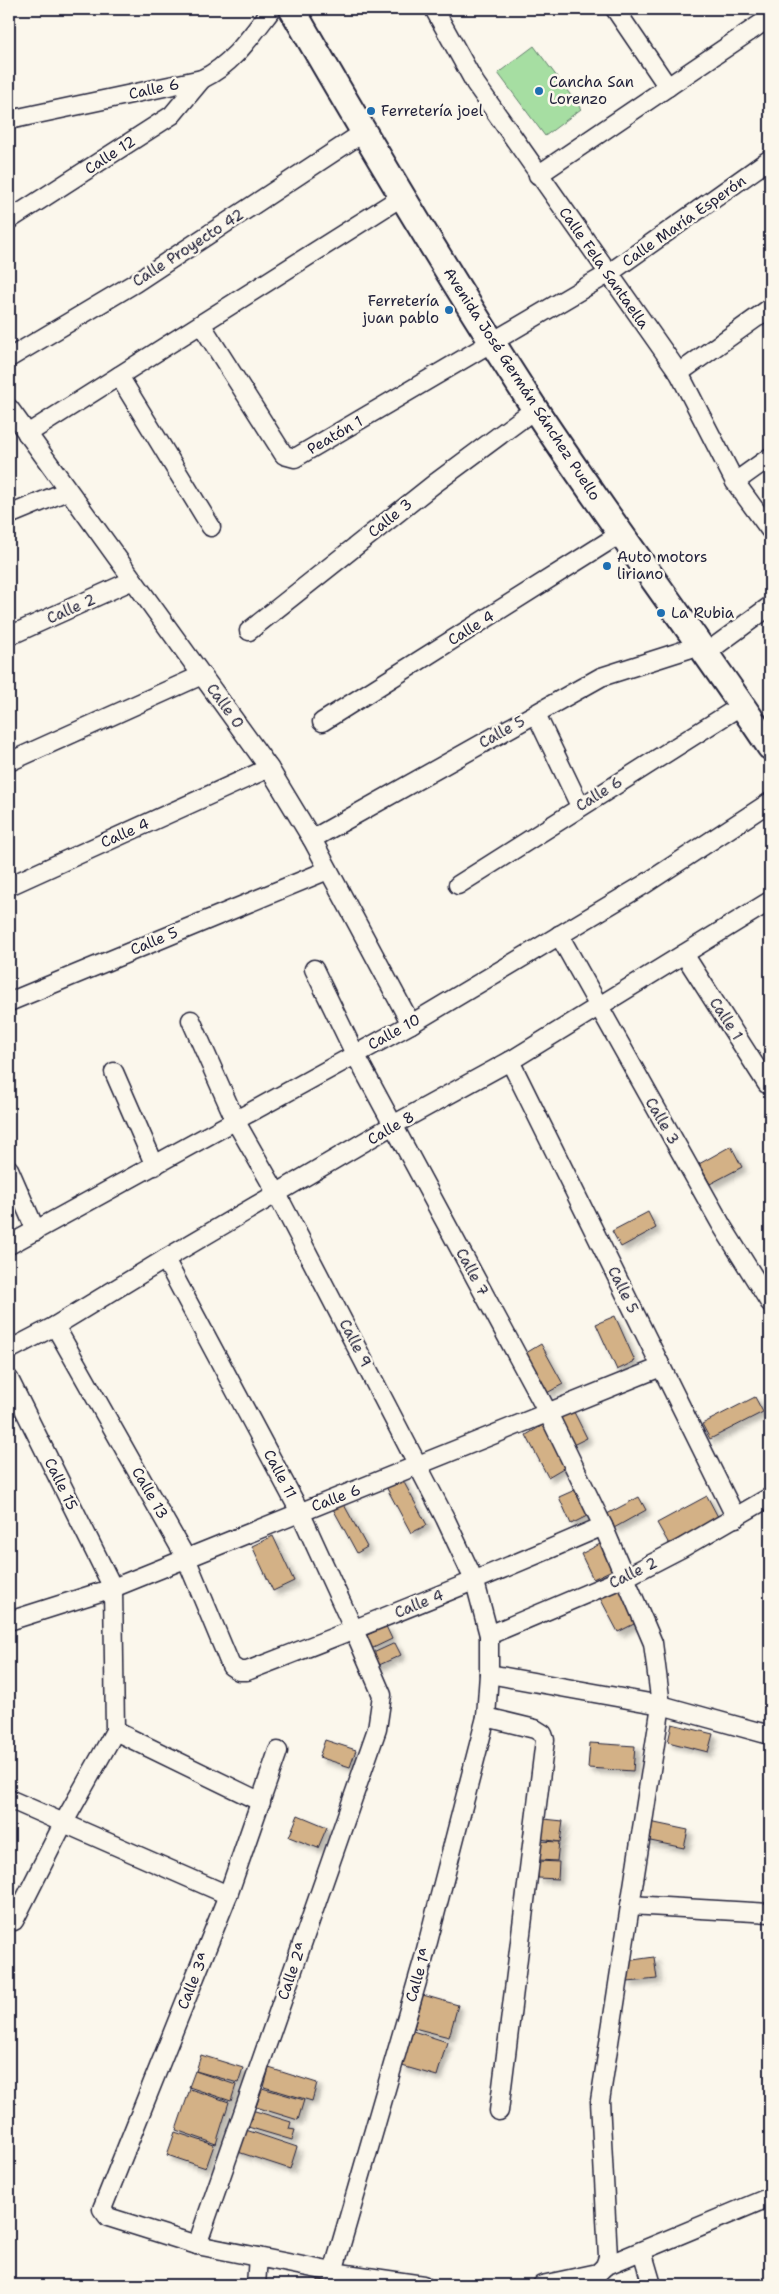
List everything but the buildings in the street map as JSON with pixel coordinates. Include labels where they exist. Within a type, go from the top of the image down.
[{"type":"main road","name":"Avenida José Germán Sánchez Puello","points":[[292,9],[402,196],[535,409],[620,534],[704,649],[770,747]]},
{"type":"street","name":"Calle 6","points":[[9,120],[202,79],[217,72],[229,61],[272,9]]},
{"type":"street","name":"Calle Fela Santaella","points":[[434,9],[475,83],[679,373],[735,482],[770,530]]},
{"type":"street","points":[[615,9],[668,87]]},
{"type":"street","points":[[538,175],[764,19]]},
{"type":"street","name":"Calle 12","points":[[9,220],[172,115],[202,79]]},
{"type":"street","name":"Calle Proyecto 42","points":[[9,358],[135,283],[364,132]]},
{"type":"street","name":"Calle María Esperón","points":[[493,342],[608,274],[770,159]]},
{"type":"street","points":[[27,434],[402,196]]},
{"type":"street","points":[[679,373],[770,308]]},
{"type":"street","name":"Peatón 1","points":[[201,324],[284,455],[289,458],[295,458],[493,342]]},
{"type":"street","points":[[119,376],[211,527]]},
{"type":"street","name":"Calle 0","points":[[9,408],[67,491],[270,768],[312,839],[411,1024]]},
{"type":"street","name":"Calle 3","points":[[249,631],[434,484],[535,409]]},
{"type":"street","points":[[735,482],[770,457]]},
{"type":"street","points":[[9,515],[67,491]]},
{"type":"street","name":"Calle 4","points":[[322,722],[620,534]]},
{"type":"street","name":"Calle 2","points":[[9,636],[133,580]]},
{"type":"street","name":"Calle 5","points":[[312,839],[602,677],[704,649],[770,606]]},
{"type":"street","points":[[9,762],[202,675]]},
{"type":"street","name":"Calle 6","points":[[458,885],[742,705]]},
{"type":"street","points":[[536,714],[580,806]]},
{"type":"street","name":"Calle 4","points":[[9,886],[270,768]]},
{"type":"street","name":"Calle 10","points":[[9,1246],[411,1024],[645,884],[770,802]]},
{"type":"street","name":"Calle 5","points":[[9,1002],[328,870]]},
{"type":"street","name":"Calle 8","points":[[9,1350],[55,1326],[165,1259],[394,1126],[510,1062],[770,901]]},
{"type":"street","name":"Calle 3","points":[[559,935],[598,1008],[722,1226],[770,1303]]},
{"type":"street","name":"Calle 1","points":[[684,954],[767,1084]]},
{"type":"street","name":"Calle 7","points":[[314,968],[355,1054],[548,1413],[603,1526],[653,1643],[661,1705],[600,2101],[608,2257],[605,2266]]},
{"type":"street","name":"Calle 9","points":[[191,1020],[236,1122],[277,1194],[419,1466],[475,1582],[489,1635],[489,1674]]},
{"type":"street","name":"Calle 5","points":[[510,1062],[736,1518]]},
{"type":"street","points":[[114,1072],[155,1166]]},
{"type":"street","points":[[9,1169],[36,1231]]},
{"type":"street","name":"Calle 11","points":[[165,1259],[300,1512],[382,1696]]},
{"type":"street","name":"Calle 13","points":[[55,1326],[186,1558],[231,1666]]},
{"type":"street","name":"Calle 6","points":[[9,1621],[113,1588],[661,1367]]},
{"type":"street","name":"Calle 15","points":[[9,1379],[113,1588]]},
{"type":"street","name":"Calle 2","points":[[489,1635],[626,1578],[736,1518],[770,1497]]},
{"type":"street","name":"Calle 4","points":[[231,1666],[239,1671],[247,1671],[475,1582],[603,1526]]},
{"type":"street","points":[[14,1921],[64,1822],[115,1732],[113,1588]]},
{"type":"street","points":[[489,1674],[661,1705],[770,1735]]},
{"type":"street","name":"Calle 1ª","points":[[332,2272],[423,1961],[486,1717],[489,1674]]},
{"type":"street","name":"Calle 2ª","points":[[197,2245],[377,1729],[382,1696]]},
{"type":"street","points":[[486,1717],[535,1730],[543,1734],[545,1740],[499,2111]]},
{"type":"street","points":[[115,1732],[260,1802]]},
{"type":"street","name":"Calle 3ª","points":[[197,2245],[108,2217],[102,2209],[228,1895],[278,1751]]},
{"type":"street","points":[[9,1799],[228,1895]]},
{"type":"street","points":[[630,1905],[770,1913]]},
{"type":"street","points":[[542,2285],[598,2273],[605,2266],[770,2197]]},
{"type":"street","points":[[197,2245],[332,2272],[423,2285]]},
{"type":"street","points":[[642,2251],[652,2285]]},
{"type":"street","points":[[256,2285],[258,2257]]},
{"type":"green space","name":"Cancha San Lorenzo","points":[[534,46],[581,109],[545,136],[498,73]]},
{"type":"place","name":"Cancha San Lorenzo","points":[[539,91]]},
{"type":"place","name":"Ferretería joel","points":[[371,111]]},
{"type":"place","name":"Ferretería juan pablo","points":[[449,310]]},
{"type":"place","name":"Auto motors liriano","points":[[607,566]]},
{"type":"place","name":"La Rubia","points":[[661,613]]}]
